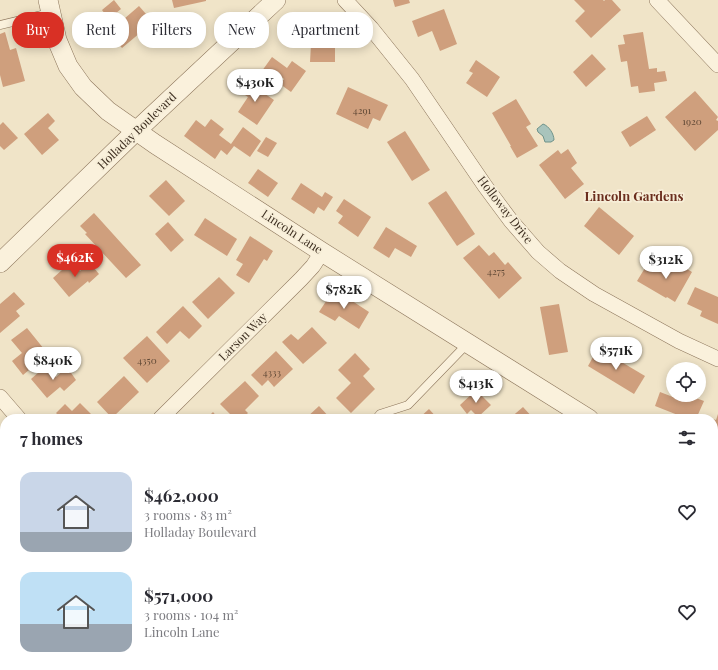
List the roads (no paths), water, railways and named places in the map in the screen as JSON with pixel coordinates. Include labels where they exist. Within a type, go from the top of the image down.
[{"type":"street","name":"Holladay Boulevard","points":[[0,263],[136,131],[276,0]]},
{"type":"street","name":"Holloway Drive","points":[[345,0],[371,28],[412,79],[485,186],[511,221],[538,252],[560,271],[594,294],[678,342],[718,359]]},
{"type":"street","points":[[657,0],[718,65]]},
{"type":"street","name":"Lincoln Lane","points":[[49,7],[62,54],[79,82],[99,103],[136,131],[322,252],[581,414]]},
{"type":"street","name":"Larson Way","points":[[165,414],[301,279],[313,266],[322,252]]},
{"type":"street","points":[[0,398],[14,414]]},
{"type":"lane","points":[[0,25],[49,7]]},
{"type":"lane","points":[[380,414],[408,405],[468,343]]},
{"type":"water","points":[[543,124],[549,128],[552,133],[554,140],[551,142],[545,142],[543,136],[538,132],[537,129]]},
{"type":"district","name":"Lincoln Gardens","points":[[634,196]]}]
